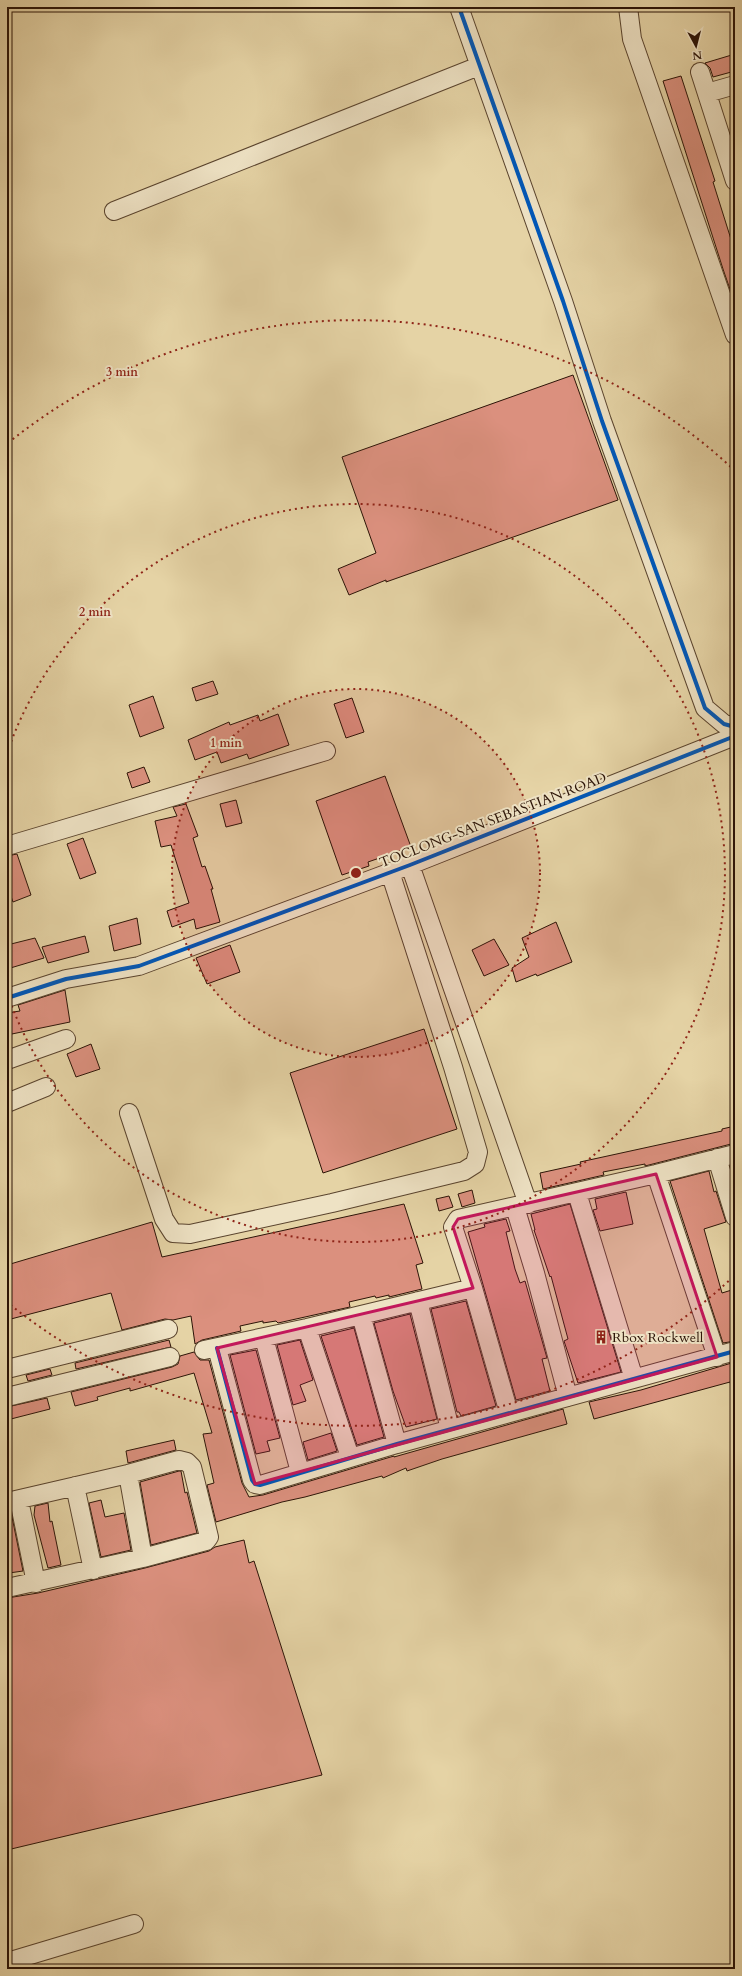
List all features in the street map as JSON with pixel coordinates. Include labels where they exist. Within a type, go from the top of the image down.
[{"type":"street","points":[[459,7],[563,301],[612,450],[705,708],[724,724],[735,727]]},
{"type":"street","points":[[628,7],[632,39],[735,335]]},
{"type":"street","points":[[114,211],[479,66]]},
{"type":"street","points":[[700,72],[731,156],[735,181]]},
{"type":"street","points":[[707,93],[735,85]]},
{"type":"street","name":"TOCLONG-SAN SEBASTIAN ROAD","points":[[7,998],[66,979],[139,966],[410,865],[735,736]]},
{"type":"street","points":[[7,846],[326,751]]},
{"type":"street","points":[[410,865],[522,1205],[535,1273],[568,1397]]},
{"type":"street","points":[[129,1113],[164,1219],[173,1233],[190,1234],[332,1203],[464,1171],[475,1164],[478,1152],[455,1074],[390,872]]},
{"type":"street","points":[[7,1060],[66,1039]]},
{"type":"street","points":[[7,1103],[46,1087]]},
{"type":"street","points":[[509,1413],[473,1288],[453,1228],[458,1219],[656,1174],[735,1154]]},
{"type":"street","points":[[717,1158],[735,1217]]},
{"type":"street","points":[[656,1174],[717,1357]]},
{"type":"street","points":[[577,1192],[634,1379]]},
{"type":"street","points":[[473,1288],[307,1328],[211,1349],[252,1480],[255,1484],[260,1485],[350,1457],[735,1351]]},
{"type":"street","points":[[418,1301],[450,1429]]},
{"type":"street","points":[[360,1315],[397,1444]]},
{"type":"street","points":[[307,1328],[350,1457]]},
{"type":"street","points":[[7,1369],[168,1329]]},
{"type":"street","points":[[264,1338],[300,1472]]},
{"type":"street","points":[[7,1397],[170,1357]]},
{"type":"street","points":[[7,1588],[36,1583],[93,1570],[206,1541],[209,1537],[209,1532],[192,1467],[187,1462],[179,1460],[128,1474],[13,1501],[36,1583]]},
{"type":"street","points":[[128,1474],[143,1558]]},
{"type":"street","points":[[76,1486],[93,1570]]},
{"type":"street","points":[[7,1962],[134,1924]]},
{"type":"highlighted area","points":[[656,1174],[717,1357],[255,1484],[217,1348],[473,1288],[453,1227],[458,1219]]},
{"type":"building","points":[[735,54],[735,71],[713,77],[710,68],[705,63]]},
{"type":"building","points":[[681,76],[715,181],[713,182],[735,252],[735,297],[733,298],[663,81]]},
{"type":"building","points":[[573,375],[618,500],[386,582],[386,580],[349,595],[338,569],[376,553],[342,457]]},
{"type":"building","points":[[213,681],[218,694],[196,701],[192,688]]},
{"type":"building","points":[[153,696],[164,728],[140,737],[129,705]]},
{"type":"building","points":[[352,698],[364,732],[346,738],[334,704]]},
{"type":"building","points":[[278,714],[289,745],[249,759],[247,754],[221,763],[217,752],[195,760],[188,740],[229,722],[230,725],[258,715],[260,721]]},
{"type":"building","points":[[144,767],[150,782],[132,788],[127,773]]},
{"type":"building","points":[[385,776],[411,847],[368,862],[369,866],[342,875],[316,801]]},
{"type":"building","points":[[236,800],[242,823],[226,827],[220,804]]},
{"type":"building","points":[[186,804],[198,836],[193,838],[202,867],[205,866],[213,889],[211,889],[220,922],[196,929],[194,919],[172,927],[167,911],[189,903],[171,845],[161,847],[155,821],[177,816],[173,807]]},
{"type":"building","points":[[83,838],[96,873],[80,879],[67,844]]},
{"type":"building","points":[[17,854],[31,895],[13,902],[7,885],[7,856]]},
{"type":"building","points":[[137,918],[141,944],[114,951],[109,926]]},
{"type":"building","points":[[556,922],[572,962],[537,976],[536,974],[516,982],[512,968],[529,957],[522,938]]},
{"type":"building","points":[[85,936],[89,952],[48,963],[42,947]]},
{"type":"building","points":[[35,938],[44,958],[7,969],[7,945]]},
{"type":"building","points":[[494,939],[509,965],[484,976],[472,950]]},
{"type":"building","points":[[230,945],[240,972],[207,984],[196,958]]},
{"type":"building","points":[[65,990],[70,1022],[7,1035],[7,1013],[20,1011],[18,1005]]},
{"type":"building","points":[[424,1029],[457,1129],[323,1173],[290,1073]]},
{"type":"building","points":[[91,1044],[100,1069],[76,1077],[67,1054]]},
{"type":"building","points":[[735,1126],[735,1143],[645,1166],[645,1164],[603,1172],[604,1175],[543,1189],[540,1173],[581,1164],[580,1162],[722,1131],[722,1129]]},
{"type":"building","points":[[709,1171],[714,1192],[716,1191],[726,1222],[704,1229],[722,1293],[735,1289],[735,1341],[723,1343],[670,1181]]},
{"type":"building","points":[[472,1190],[475,1203],[462,1207],[458,1194]]},
{"type":"building","points":[[626,1192],[633,1224],[600,1231],[593,1210],[597,1209],[595,1199]]},
{"type":"building","points":[[449,1196],[453,1207],[439,1211],[436,1199]]},
{"type":"building","points":[[404,1204],[423,1263],[416,1265],[422,1289],[389,1297],[389,1295],[376,1298],[375,1296],[349,1302],[350,1307],[278,1323],[276,1321],[263,1323],[263,1321],[240,1326],[241,1331],[202,1340],[195,1344],[191,1316],[173,1320],[165,1319],[122,1330],[111,1293],[7,1320],[7,1265],[152,1222],[162,1257]]},
{"type":"building","points":[[570,1204],[621,1372],[578,1383],[564,1341],[568,1339],[551,1276],[550,1277],[534,1230],[531,1214]]},
{"type":"building","points":[[506,1219],[510,1231],[506,1232],[515,1269],[520,1283],[525,1281],[547,1358],[542,1359],[550,1391],[516,1400],[468,1232],[485,1227],[484,1224]]},
{"type":"building","points":[[466,1301],[496,1406],[461,1416],[459,1412],[457,1412],[431,1309]]},
{"type":"building","points":[[410,1314],[437,1419],[406,1427],[393,1391],[374,1323]]},
{"type":"building","points":[[354,1328],[384,1437],[357,1445],[321,1336]]},
{"type":"building","points":[[169,1340],[171,1347],[76,1369],[75,1363]]},
{"type":"building","points":[[300,1340],[313,1380],[300,1385],[306,1401],[293,1405],[277,1345]]},
{"type":"building","points":[[256,1350],[280,1438],[267,1441],[270,1451],[256,1454],[230,1355]]},
{"type":"building","points":[[194,1352],[200,1360],[209,1360],[242,1483],[249,1497],[263,1495],[394,1456],[563,1409],[567,1424],[442,1459],[407,1471],[406,1468],[383,1478],[382,1476],[282,1502],[216,1522],[207,1485],[214,1483],[203,1434],[212,1433],[194,1373],[130,1391],[130,1388],[97,1397],[98,1400],[75,1406],[71,1392],[172,1367],[178,1364],[180,1356]]},
{"type":"building","points":[[735,1362],[735,1389],[732,1389],[730,1382],[594,1419],[589,1402],[641,1390]]},
{"type":"building","points":[[50,1369],[52,1375],[28,1381],[26,1375]]},
{"type":"building","points":[[47,1398],[50,1409],[7,1420],[7,1407]]},
{"type":"building","points":[[331,1433],[337,1451],[308,1460],[303,1442]]},
{"type":"building","points":[[174,1440],[176,1450],[128,1463],[126,1451]]},
{"type":"building","points":[[181,1471],[185,1493],[187,1492],[197,1533],[151,1545],[140,1482]]},
{"type":"building","points":[[101,1500],[105,1517],[124,1513],[131,1550],[101,1557],[89,1503]]},
{"type":"building","points":[[48,1503],[50,1522],[52,1521],[61,1565],[48,1568],[34,1515],[35,1506]]},
{"type":"building","points":[[7,1512],[11,1512],[23,1571],[9,1573]]},
{"type":"building","points":[[244,1540],[249,1563],[254,1561],[322,1775],[7,1850],[7,1598],[38,1593],[145,1568]]},
{"type":"cycle path","points":[[459,7],[563,301],[602,421],[705,708],[724,724],[735,727]]},
{"type":"cycle path","points":[[7,998],[66,979],[139,966],[410,865],[735,736]]},
{"type":"cycle path","points":[[217,1348],[252,1480],[255,1484],[260,1485],[397,1444],[735,1351]]},
{"type":"place","name":"Rbox Rockwell","points":[[601,1337]]}]
